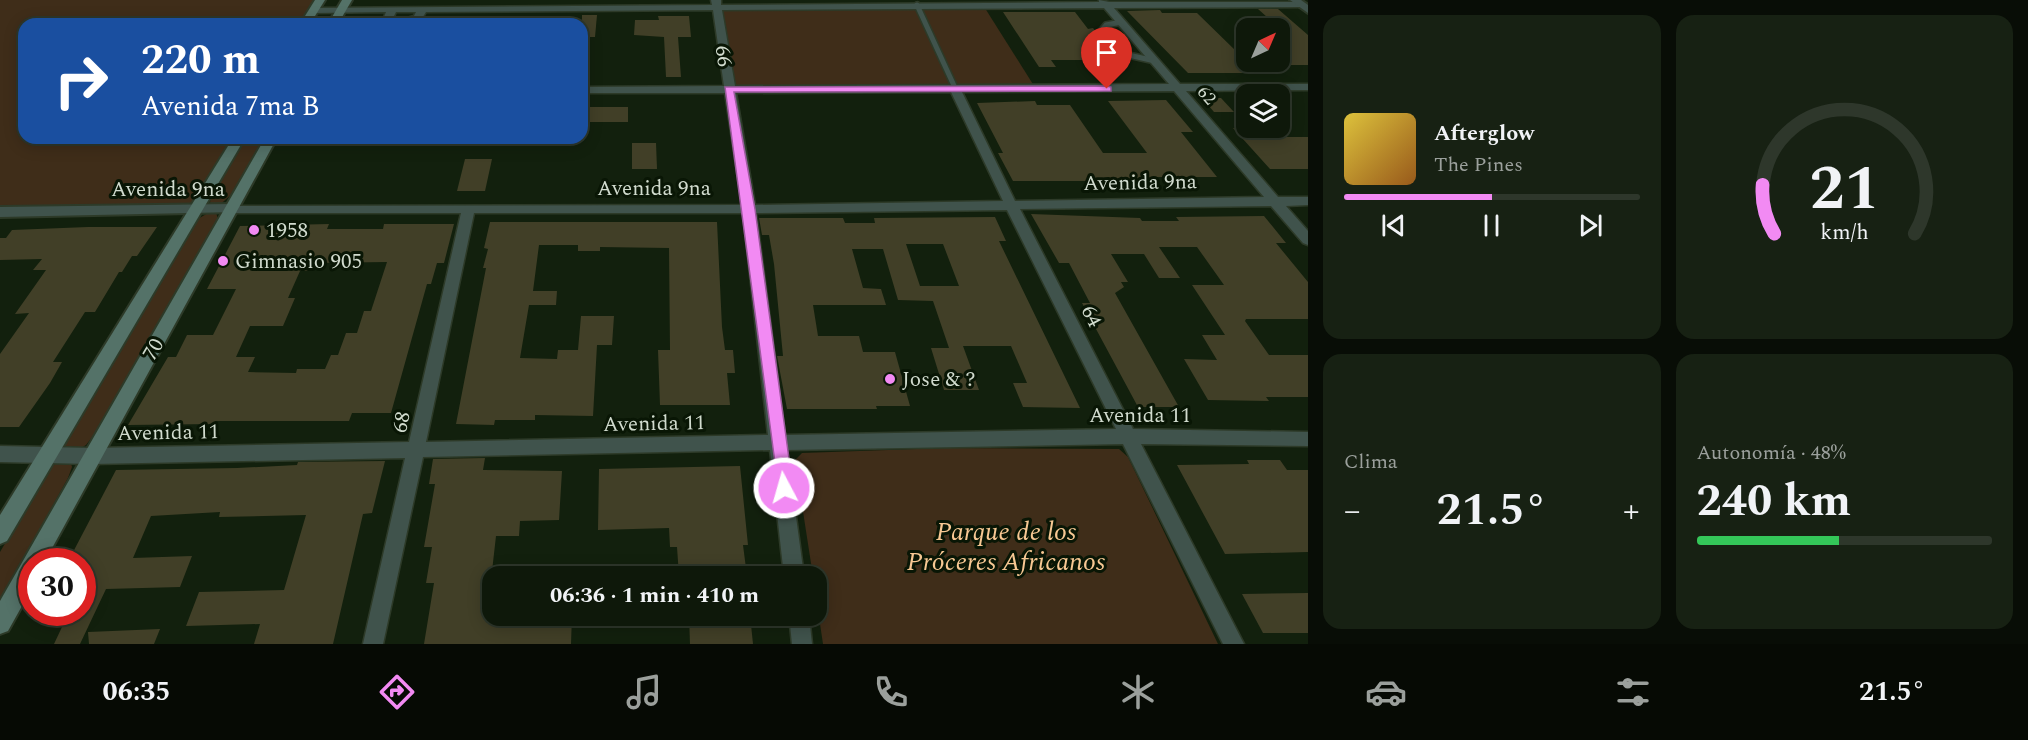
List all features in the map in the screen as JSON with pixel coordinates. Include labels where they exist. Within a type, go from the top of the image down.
[{"type":"main road","points":[[308,18],[316,5]]},
{"type":"main road","points":[[336,18],[344,5]]},
{"type":"main road","name":"70","points":[[0,534],[235,144]]},
{"type":"main road","name":"70","points":[[41,548],[268,144]]},
{"type":"main road","points":[[0,623],[18,591]]},
{"type":"street","name":"62","points":[[1105,2],[1308,240]]},
{"type":"street","points":[[418,18],[423,9],[716,3],[917,5],[1263,2],[1301,5]]},
{"type":"street","name":"66","points":[[716,3],[749,209],[793,566]]},
{"type":"street","points":[[316,5],[392,9],[391,18]]},
{"type":"street","points":[[588,90],[1308,87]]},
{"type":"street","name":"64","points":[[956,90],[1011,205],[1234,644]]},
{"type":"street","name":"Avenida 9na","points":[[0,212],[469,208],[749,209],[1308,201]]},
{"type":"street","name":"68","points":[[373,644],[418,449],[469,208]]},
{"type":"street","name":"Avenida 11","points":[[0,454],[92,456],[1130,436],[1308,439]]},
{"type":"street","points":[[800,626],[802,644]]},
{"type":"lane","name":"64","points":[[917,5],[956,90]]},
{"type":"lane","points":[[1122,22],[1106,25],[1101,31],[1120,54],[1135,59],[1155,61]]},
{"type":"green space","points":[[0,0],[322,0],[311,18],[18,18],[18,144],[235,144],[196,210],[0,212]]},
{"type":"green space","points":[[983,5],[1036,89],[729,89],[717,6]]},
{"type":"green space","points":[[241,144],[261,144],[233,193],[215,209],[210,202],[211,196]]},
{"type":"green space","points":[[215,209],[218,219],[97,431],[86,445],[69,455],[64,447],[69,433],[196,220]]},
{"type":"green space","name":"Parque de los Próceres Africanos","points":[[945,448],[1119,449],[1128,457],[1218,644],[823,644],[820,626],[827,626],[827,566],[811,566],[795,460],[802,453]]},
{"type":"green space","points":[[69,455],[72,467],[68,478],[29,548],[18,548],[18,568],[0,601],[0,552],[50,467]]},
{"type":"building","points":[[1258,9],[1278,9],[1288,18],[1268,18]]},
{"type":"building","points":[[1160,10],[1162,13],[1197,13],[1236,51],[1236,72],[1255,73],[1188,73],[1127,11]]},
{"type":"building","points":[[1003,12],[1075,12],[1088,29],[1093,28],[1119,60],[1051,60],[1056,67],[1039,67]]},
{"type":"building","points":[[582,15],[597,15],[595,37],[588,37],[588,18],[582,18]]},
{"type":"building","points":[[658,16],[689,16],[691,37],[678,37],[681,77],[666,77],[664,37],[634,35],[635,20],[659,20]]},
{"type":"building","points":[[1290,19],[1308,35],[1308,65],[1290,65]]},
{"type":"building","points":[[1202,98],[1221,98],[1234,112],[1214,112]]},
{"type":"building","points":[[1166,100],[1193,132],[1181,132],[1217,177],[1155,177],[1158,181],[1013,181],[998,153],[1003,153],[977,103],[1035,101],[1037,105],[1070,105],[1103,153],[1147,153],[1108,101]]},
{"type":"building","points":[[588,107],[628,107],[628,122],[588,122]]},
{"type":"building","points":[[1308,137],[1308,169],[1270,169],[1242,138]]},
{"type":"building","points":[[632,143],[656,143],[657,169],[632,169]]},
{"type":"building","points":[[465,159],[492,159],[485,191],[457,191]]},
{"type":"building","points":[[1031,214],[1140,218],[1142,221],[1179,221],[1176,217],[1264,216],[1286,243],[1276,243],[1308,282],[1308,319],[1246,319],[1245,321],[1269,355],[1308,355],[1308,397],[1266,397],[1269,401],[1208,400],[1184,359],[1217,360],[1202,335],[1225,335],[1192,285],[1224,285],[1197,247],[1159,247],[1180,278],[1159,278],[1144,254],[1111,254],[1128,282],[1121,282],[1124,287],[1115,293],[1179,407],[1138,407],[1082,303],[1090,303],[1069,263],[1059,263]]},
{"type":"building","points":[[995,217],[1006,241],[999,241],[1080,408],[1023,407],[1013,383],[1027,383],[1011,346],[963,346],[979,390],[944,390],[931,348],[949,348],[933,301],[898,300],[883,249],[852,249],[863,288],[881,289],[886,305],[813,305],[818,336],[859,336],[863,352],[895,352],[910,406],[876,406],[877,409],[787,409],[777,356],[783,356],[774,264],[769,235],[762,235],[759,218],[843,218],[845,223],[875,223],[874,218]],"holes":[[[906,244],[943,244],[959,286],[920,286]]]},
{"type":"building","points":[[490,222],[717,222],[722,327],[725,350],[733,350],[735,373],[727,373],[730,405],[660,405],[658,350],[670,350],[669,248],[600,247],[600,251],[578,251],[578,245],[539,245],[533,291],[557,291],[556,305],[529,305],[520,358],[557,359],[558,350],[578,350],[581,316],[614,316],[612,345],[597,345],[593,416],[535,415],[535,420],[495,420],[494,425],[456,424],[486,268],[483,268],[488,249],[484,248]]},
{"type":"building","points":[[329,224],[327,229],[383,229],[384,224],[454,224],[444,263],[437,263],[431,284],[427,284],[391,413],[352,413],[349,421],[215,421],[214,424],[128,425],[168,357],[176,357],[187,335],[213,335],[236,289],[207,289],[240,226]],"holes":[[[387,262],[371,311],[364,311],[357,333],[346,333],[338,355],[331,355],[325,369],[297,369],[296,373],[248,372],[255,357],[236,357],[250,326],[283,326],[295,298],[288,298],[300,271],[309,271],[312,263]]]},
{"type":"building","points":[[157,227],[137,256],[132,256],[122,272],[119,272],[95,312],[85,312],[53,362],[62,362],[50,383],[19,427],[0,427],[0,354],[29,313],[15,314],[46,270],[33,270],[42,259],[0,260],[0,238],[6,238],[12,230]]},
{"type":"building","points":[[485,458],[483,470],[562,471],[559,520],[520,521],[519,536],[496,536],[493,566],[482,566],[482,626],[572,626],[571,644],[424,644],[434,583],[426,583],[432,547],[424,547],[435,484],[429,484],[433,459]]},
{"type":"building","points":[[1247,460],[1280,460],[1287,470],[1308,470],[1308,552],[1225,554],[1177,465],[1249,464]]},
{"type":"building","points":[[385,461],[372,513],[363,514],[333,644],[254,644],[260,624],[186,626],[199,592],[284,590],[306,515],[219,517],[220,512],[151,516],[133,558],[192,556],[180,587],[106,589],[96,610],[96,548],[75,548],[116,470],[237,468],[297,465],[298,462]]},
{"type":"building","points":[[740,466],[748,545],[743,545],[746,566],[678,566],[677,547],[670,547],[669,528],[598,530],[599,469]]},
{"type":"building","points":[[1308,593],[1308,633],[1263,633],[1242,594]]},
{"type":"building","points":[[62,626],[89,626],[80,644],[54,644]]},
{"type":"building","points":[[689,626],[751,626],[753,644],[690,644]]},
{"type":"building","points":[[160,629],[154,644],[89,644],[88,632]]},
{"type":"place","name":"1958","points":[[254,230]]},
{"type":"place","name":"Gimnasio 905","points":[[223,261]]},
{"type":"place","name":"Jose & ?","points":[[890,379]]},
{"type":"route","points":[[784,488],[749,209],[729,89],[1107,89]]}]
